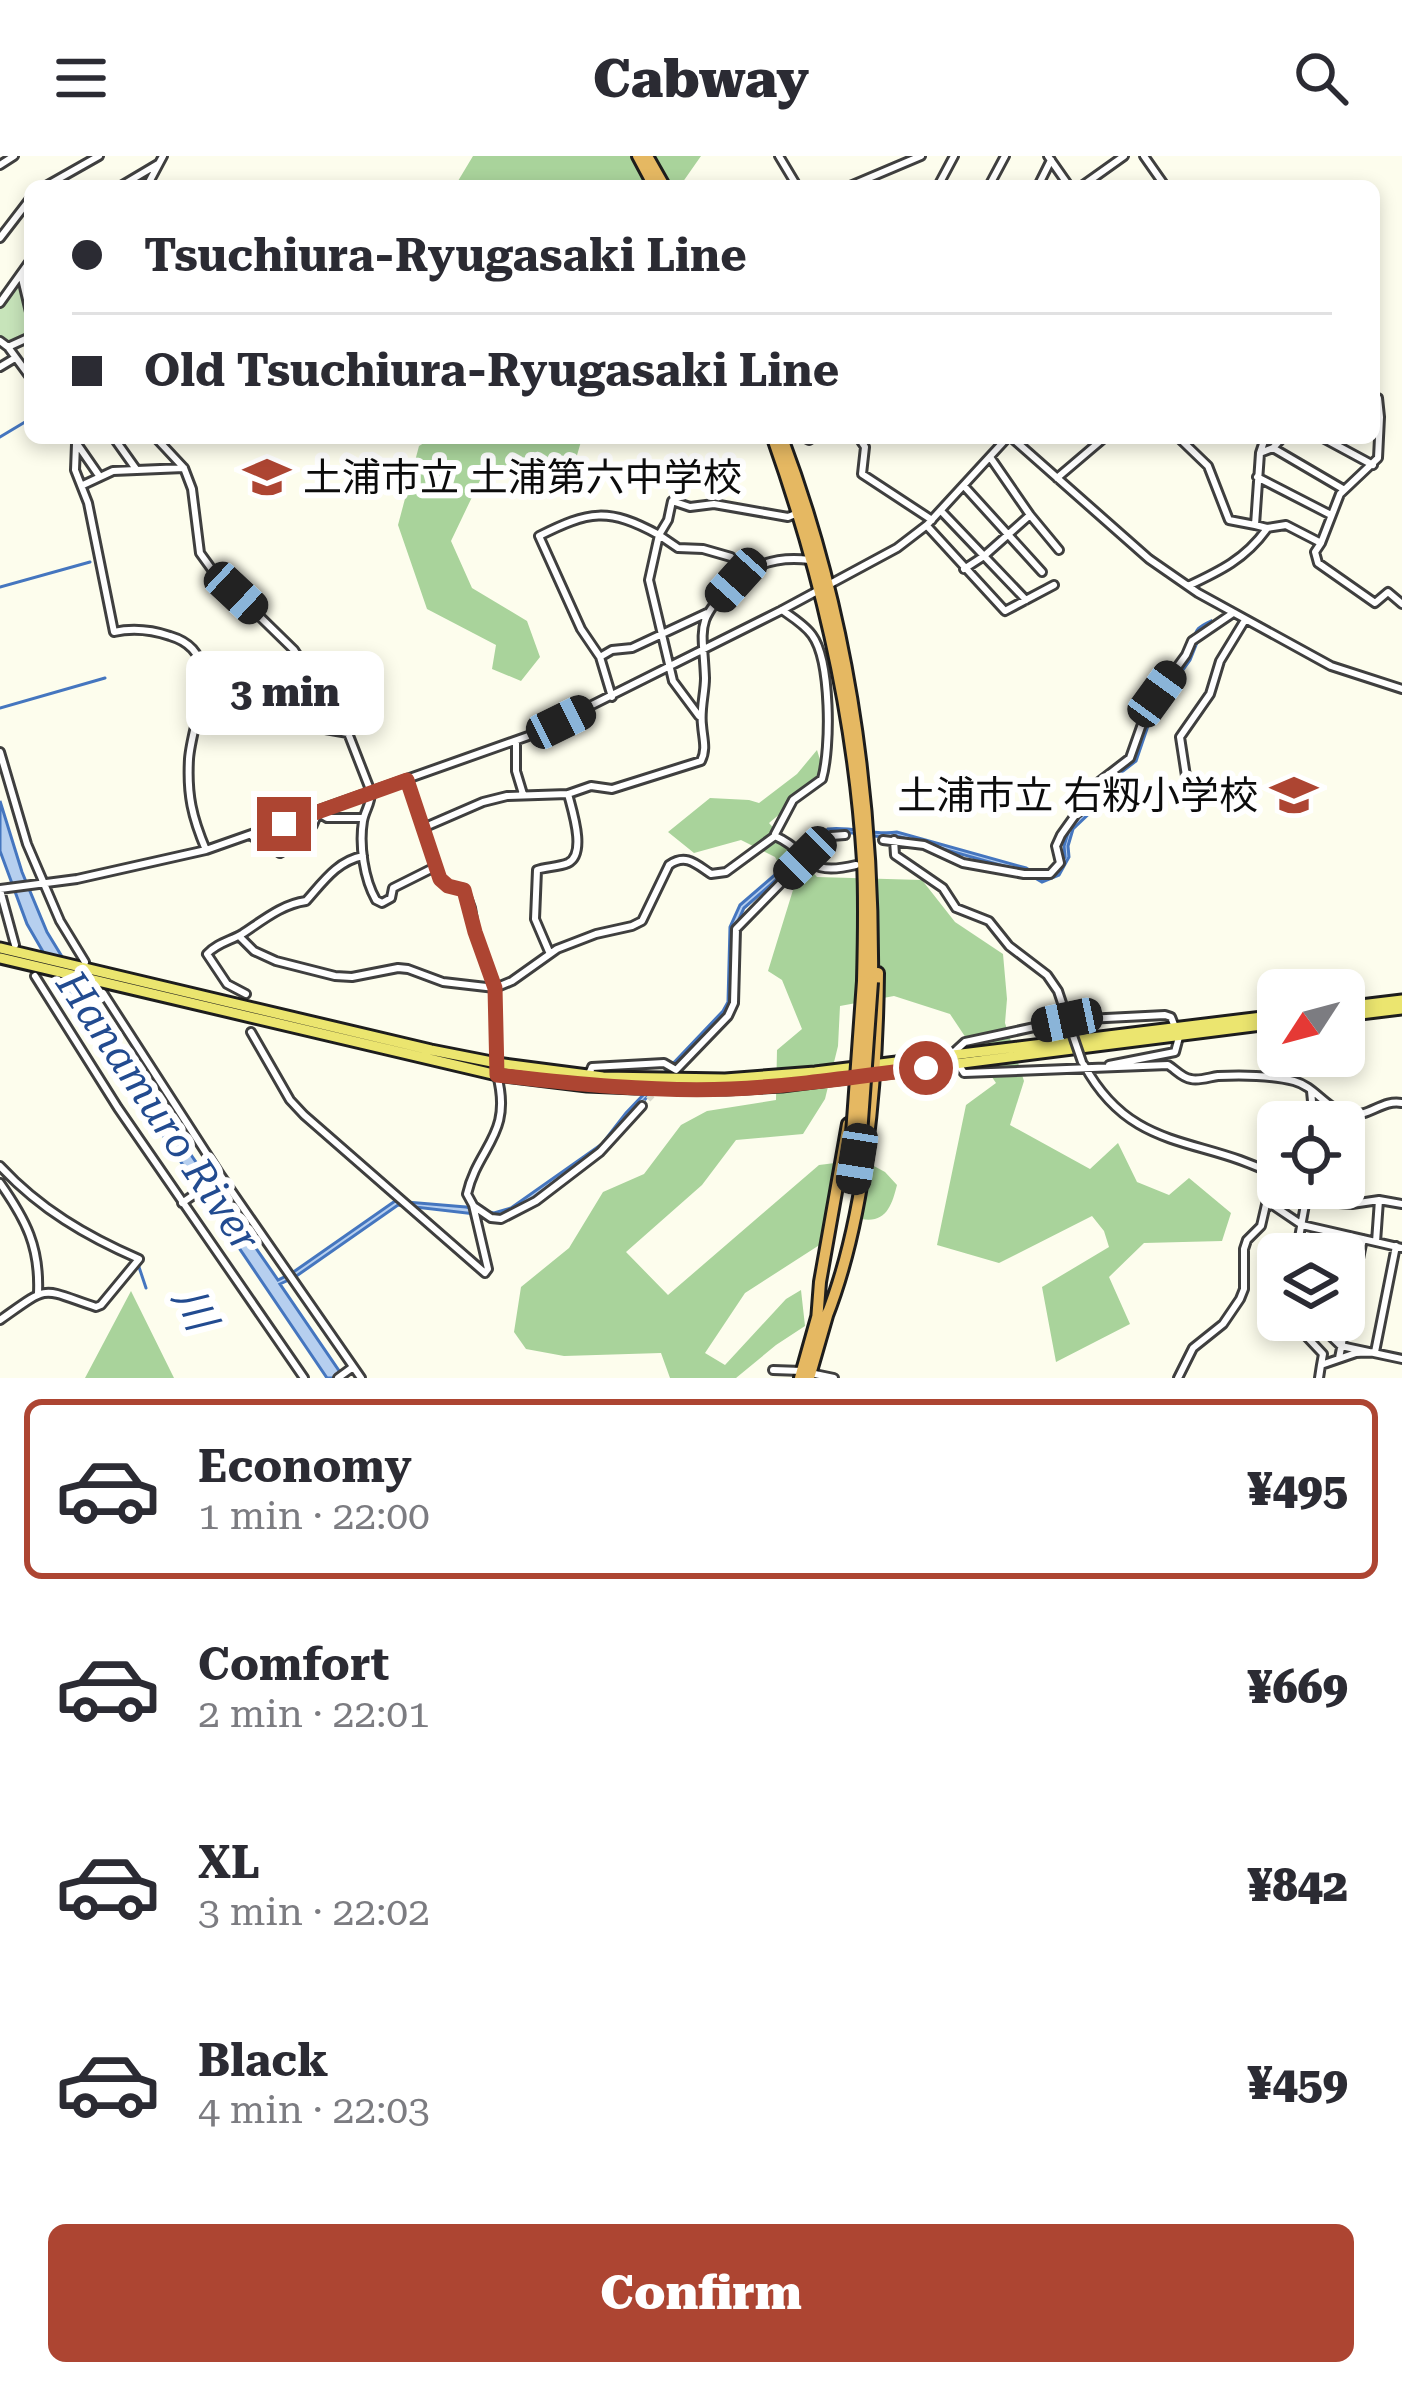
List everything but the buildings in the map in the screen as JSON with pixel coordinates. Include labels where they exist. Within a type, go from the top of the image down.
[{"type":"highway","points":[[780,444],[824,588]]},
{"type":"highway","points":[[781,444],[808,509],[861,802],[876,858],[878,895],[878,1009],[861,1179],[839,1286],[822,1319]]},
{"type":"highway","points":[[822,1319],[820,1282],[840,1178],[853,1072],[861,802]]},
{"type":"highway","points":[[805,1375],[822,1319],[856,1135],[868,982],[861,802]]},
{"type":"main road","points":[[0,948],[37,966]]},
{"type":"main road","points":[[0,958],[87,970],[497,1069],[587,1086],[782,1086],[873,1069],[1257,1021]]},
{"type":"main road","points":[[1365,1009],[1402,1005]]},
{"type":"main road","points":[[497,1069],[635,1079],[853,1072]]},
{"type":"street","points":[[1,163],[14,156]]},
{"type":"street","points":[[56,180],[98,156]]},
{"type":"street","points":[[864,180],[921,156]]},
{"type":"street","points":[[1090,180],[1124,156]]},
{"type":"street","points":[[130,180],[161,160]]},
{"type":"street","points":[[0,238],[24,207]]},
{"type":"street","points":[[0,303],[24,270]]},
{"type":"street","points":[[21,274],[24,287]]},
{"type":"street","points":[[4,344],[24,369]]},
{"type":"street","points":[[0,367],[15,358]]},
{"type":"street","points":[[74,444],[75,470],[88,503],[114,632],[166,634],[193,646],[201,663],[189,800],[206,850]]},
{"type":"street","points":[[76,444],[100,477]]},
{"type":"street","points":[[118,444],[136,470]]},
{"type":"street","points":[[162,444],[184,468],[192,489],[200,553],[294,650],[348,733],[371,792],[363,818],[363,856],[370,891],[382,903],[391,898],[393,888],[435,867]]},
{"type":"street","points":[[863,444],[862,474],[930,522],[964,568],[1005,611],[1054,585]]},
{"type":"street","points":[[15,944],[2,888],[117,871],[206,850],[516,741],[612,697],[897,548],[930,522],[1003,444]]},
{"type":"street","points":[[1012,444],[1150,560],[1188,586],[1331,666],[1402,689]]},
{"type":"street","points":[[1058,478],[1097,444]]},
{"type":"street","points":[[1185,444],[1208,466],[1229,520],[1267,528],[1286,525],[1321,543]]},
{"type":"street","points":[[1255,526],[1263,444]]},
{"type":"street","points":[[1260,453],[1277,444]]},
{"type":"street","points":[[1333,444],[1373,465]]},
{"type":"street","points":[[1379,444],[1373,465],[1343,489],[1315,552],[1318,563],[1375,603],[1388,592],[1402,604]]},
{"type":"street","points":[[1274,448],[1343,489]]},
{"type":"street","points":[[990,457],[1059,550]]},
{"type":"street","points":[[82,485],[113,471],[184,468]]},
{"type":"street","points":[[1257,477],[1331,515]]},
{"type":"street","points":[[964,486],[1042,572]]},
{"type":"street","points":[[701,719],[673,681],[650,580],[672,501],[788,517],[798,513]]},
{"type":"street","points":[[941,511],[1026,600]]},
{"type":"street","points":[[612,697],[600,657],[580,629],[539,536],[578,517],[609,515],[633,520],[678,548],[731,556],[746,573]]},
{"type":"street","points":[[964,568],[1030,515]]},
{"type":"street","points":[[1188,586],[1251,550],[1267,528]]},
{"type":"street","points":[[423,828],[482,802],[523,794],[568,794],[591,786],[612,789],[701,761],[705,751],[702,651],[709,606],[754,567],[785,557],[812,560]]},
{"type":"street","points":[[239,936],[254,951],[276,961],[335,976],[398,968],[443,982],[495,988],[578,940],[642,921],[669,865],[678,859],[689,859],[711,874],[726,872],[775,836],[794,800],[822,779],[829,711],[820,656],[814,637],[782,610]]},
{"type":"street","points":[[883,840],[924,845],[963,863],[1050,874],[1060,863],[1057,846],[1061,835],[1093,800],[1099,782],[1130,758],[1148,706],[1192,641],[1233,613]]},
{"type":"street","points":[[600,657],[707,614]]},
{"type":"street","points":[[1188,789],[1180,737],[1210,694],[1220,661],[1246,620]]},
{"type":"street","points":[[200,707],[348,733]]},
{"type":"street","points":[[516,741],[516,771],[523,794]]},
{"type":"street","points":[[0,752],[27,844],[87,970]]},
{"type":"street","points":[[250,1032],[304,1115],[485,1273],[488,1269],[466,1193],[501,1117],[495,988],[464,890],[440,879],[407,780]]},
{"type":"street","points":[[550,954],[535,920],[537,869],[568,863],[574,857],[578,837],[568,794]]},
{"type":"street","points":[[250,836],[280,853],[315,826],[317,812]]},
{"type":"street","points":[[317,812],[327,818],[363,818]]},
{"type":"street","points":[[588,1076],[592,1067],[664,1063],[676,1070],[734,1004],[736,929],[830,836],[845,835]]},
{"type":"street","points":[[775,836],[827,871],[856,865]]},
{"type":"street","points":[[894,840],[895,855],[943,888],[956,908],[989,921],[1009,946],[1047,975],[1058,991],[1084,1064],[1117,1107],[1158,1136],[1257,1165]]},
{"type":"street","points":[[246,994],[227,984],[207,954],[293,903],[306,901],[333,870],[363,856]]},
{"type":"street","points":[[37,966],[118,1108],[304,1378]]},
{"type":"street","points":[[103,993],[221,1176],[361,1378]]},
{"type":"street","points":[[1105,1067],[1174,1052],[1178,1030],[1171,1018],[1069,1024],[965,1042],[956,1058],[964,1073],[1084,1064],[1105,1067],[1168,1065],[1186,1079],[1293,1080],[1349,1114],[1361,1115],[1387,1102],[1402,1103]]},
{"type":"street","points":[[1310,1088],[1312,1101]]},
{"type":"street","points":[[472,1205],[501,1219],[536,1202],[600,1152],[641,1106]]},
{"type":"street","points":[[0,1166],[75,1229],[139,1259],[105,1303],[96,1307],[52,1291],[38,1293],[0,1320]]},
{"type":"street","points":[[182,1203],[221,1176]]},
{"type":"street","points":[[0,1183],[30,1232],[38,1293]]},
{"type":"street","points":[[1376,1242],[1379,1200]]},
{"type":"street","points":[[1365,1202],[1402,1204]]},
{"type":"street","points":[[1178,1378],[1193,1348],[1223,1324],[1240,1300],[1244,1249],[1261,1226],[1266,1209]]},
{"type":"street","points":[[1278,1209],[1302,1225],[1335,1233]]},
{"type":"street","points":[[1300,1233],[1303,1209]]},
{"type":"street","points":[[1365,1240],[1399,1247],[1375,1352]]},
{"type":"street","points":[[1311,1341],[1323,1354],[1319,1378]]},
{"type":"street","points":[[1336,1341],[1402,1359]]},
{"type":"street","points":[[1339,1358],[1342,1341]]},
{"type":"street","points":[[1321,1365],[1375,1352]]},
{"type":"street","points":[[338,1378],[353,1367]]},
{"type":"street","points":[[773,1370],[834,1378]]},
{"type":"green space","points":[[473,156],[701,156],[684,180],[459,180]]},
{"type":"green space","points":[[21,274],[24,340],[8,347],[0,341],[0,303]]},
{"type":"green space","points":[[580,444],[569,483],[484,472],[451,541],[472,588],[527,621],[540,657],[521,681],[492,669],[496,645],[427,609],[398,525],[419,446]]},
{"type":"green space","points":[[817,750],[825,776],[769,823],[817,877],[922,880],[955,922],[1003,954],[1005,1023],[1024,1081],[1010,1125],[1090,1169],[1118,1143],[1137,1182],[1169,1195],[1189,1178],[1231,1213],[1222,1241],[1144,1243],[1109,1277],[1130,1324],[1056,1362],[1042,1287],[1109,1247],[1104,1231],[1092,1216],[999,1263],[937,1245],[966,1105],[996,1083],[950,1014],[894,996],[840,1006],[838,1046],[825,1099],[803,1134],[736,1140],[702,1185],[626,1252],[668,1295],[819,1165],[835,1163],[821,1244],[745,1293],[705,1353],[725,1365],[786,1299],[801,1290],[805,1326],[736,1378],[670,1378],[661,1353],[564,1356],[526,1349],[514,1332],[521,1287],[569,1248],[603,1192],[644,1174],[681,1125],[707,1111],[776,1100],[777,1050],[802,1029],[782,980],[768,971],[793,890],[775,857],[741,840],[694,853],[668,832],[710,798],[759,803],[797,774]]},
{"type":"green space","points":[[872,1165],[897,1185],[882,1216],[861,1219]]},
{"type":"green space","points":[[131,1291],[174,1378],[85,1378]]},
{"type":"water","name":"Hanamuro River","points":[[1211,621],[1213,626],[1202,630],[1190,660],[1153,711],[1136,761],[1110,781],[1098,805],[1073,829],[1069,857],[1059,875],[1042,882],[1025,872],[897,836],[830,833],[744,908],[732,1003],[726,1015],[607,1143],[535,1199],[501,1217],[398,1205],[280,1284],[344,1378],[327,1378],[68,995],[27,924],[0,851],[0,801],[47,932],[108,1032],[278,1280],[395,1201],[494,1213],[511,1208],[602,1144],[723,1011],[728,1002],[730,927],[740,905],[828,829],[897,832],[1026,868],[1042,878],[1051,876],[1065,857],[1070,826],[1095,802],[1107,778],[1132,759],[1149,708],[1194,643],[1196,631]]},
{"type":"waterway","points":[[0,437],[24,423]]},
{"type":"waterway","points":[[0,587],[90,562]]},
{"type":"waterway","points":[[0,708],[105,678]]},
{"type":"waterway","name":"川","points":[[139,1267],[146,1288]]},
{"type":"tunnel","points":[[642,1106],[660,1087]]},
{"type":"place","name":"土浦市立 土浦第六中学校","points":[[267,477]]},
{"type":"place","name":"土浦市立 右籾小学校","points":[[1294,795]]},
{"type":"route","points":[[284,824],[407,780],[440,879],[464,890],[471,908],[495,988],[497,1075],[587,1086],[726,1089],[926,1068]]}]
